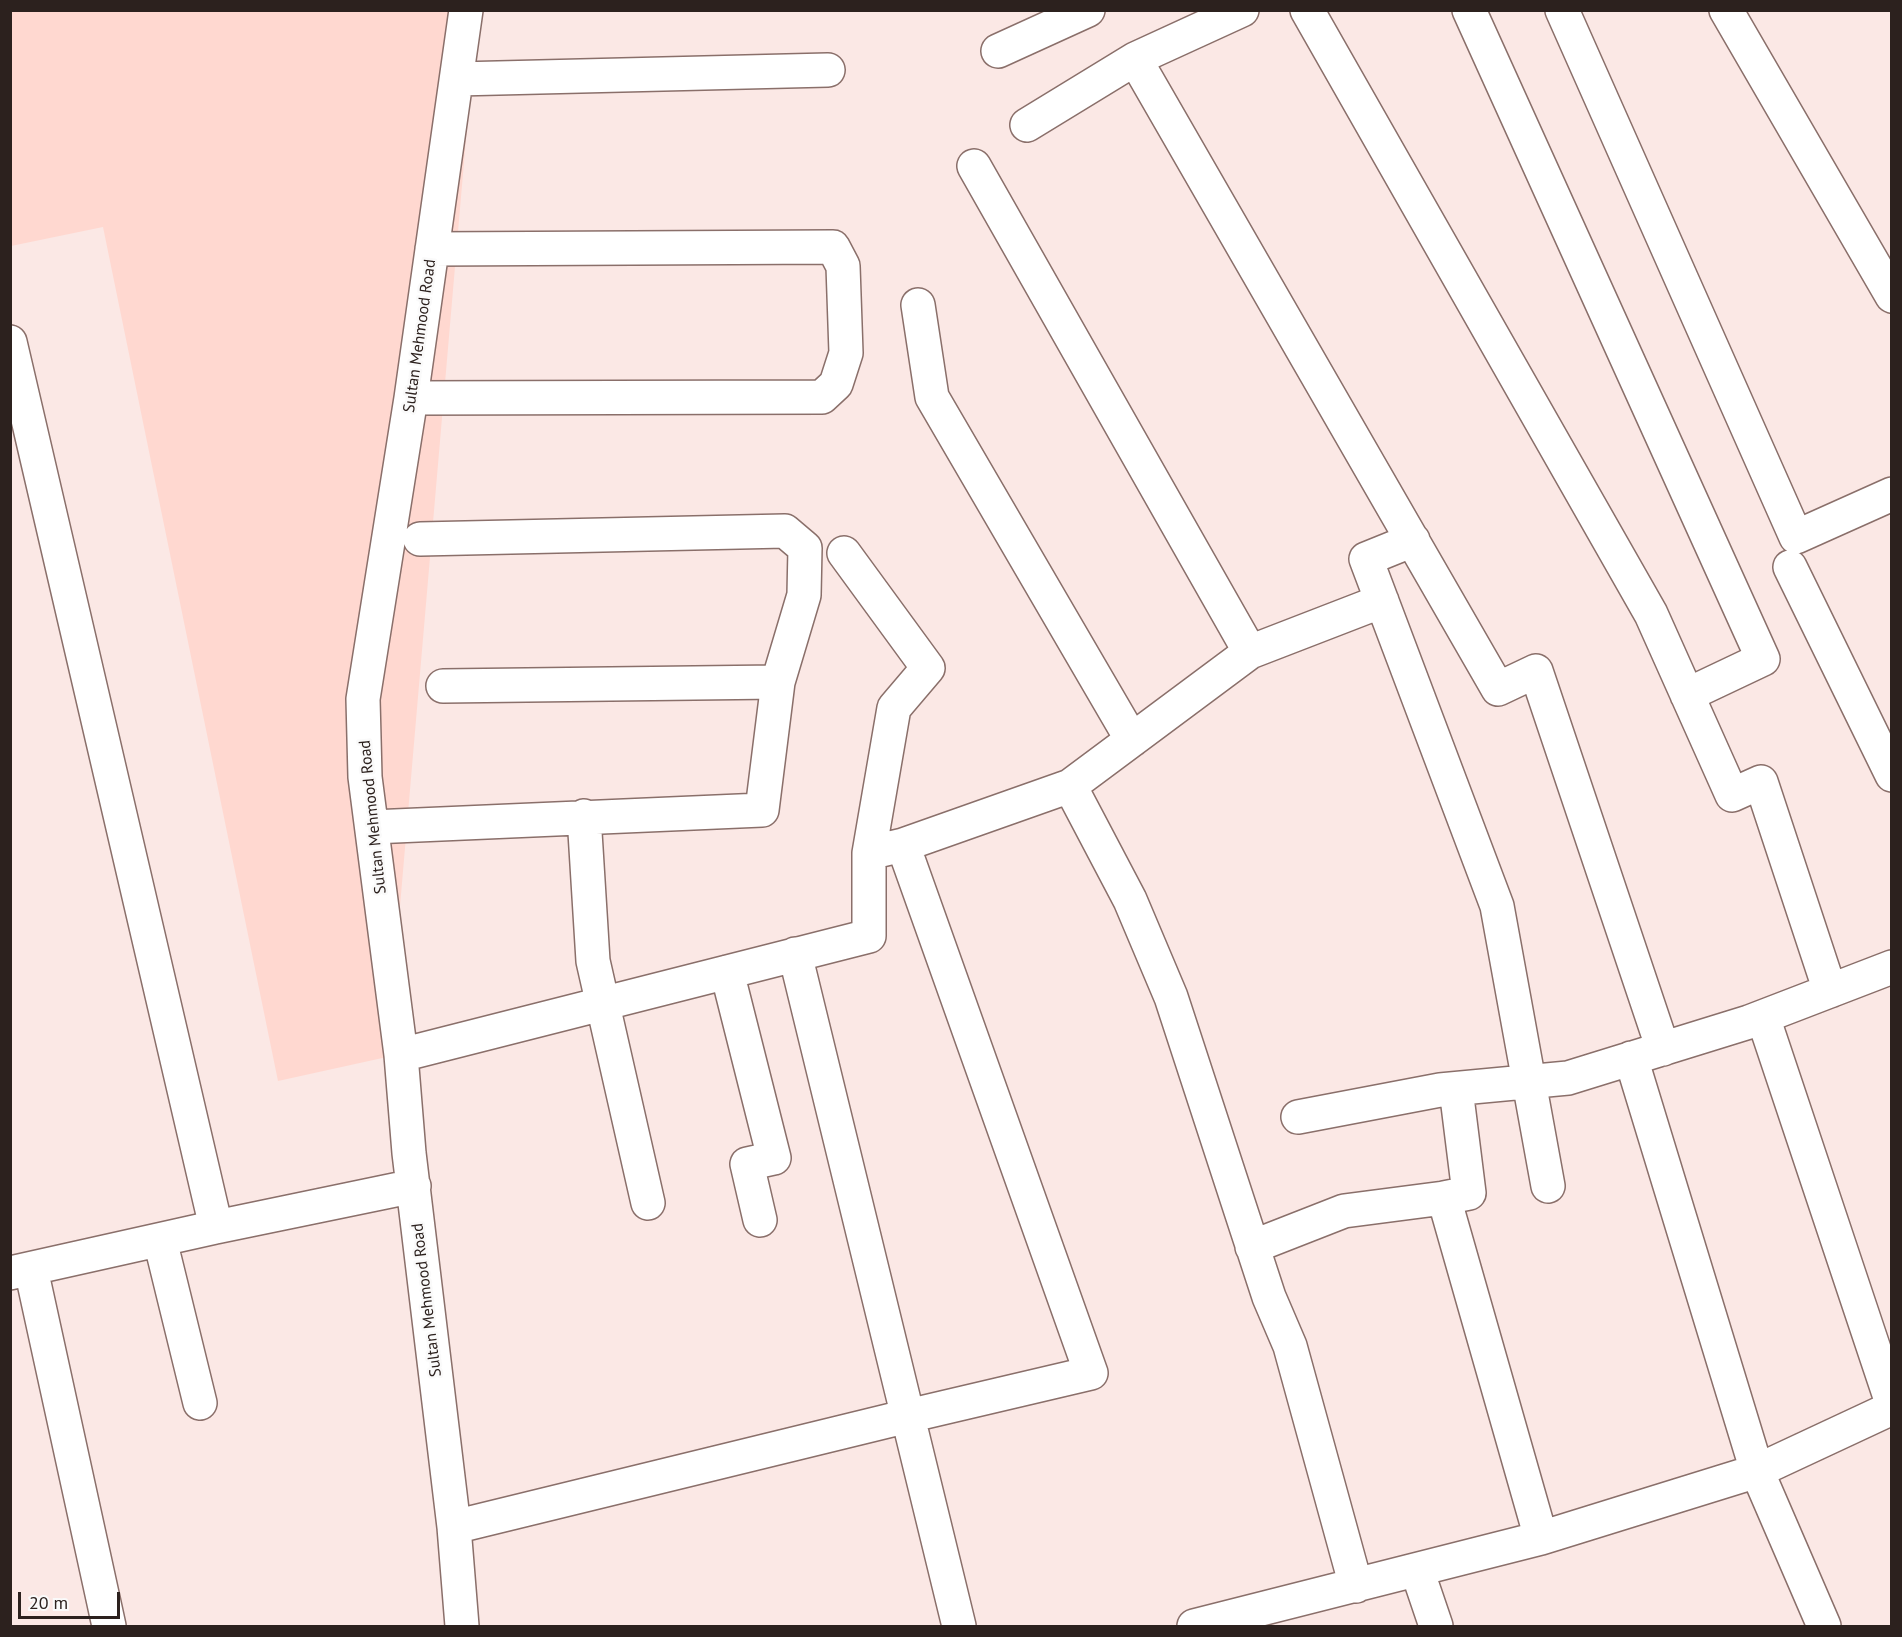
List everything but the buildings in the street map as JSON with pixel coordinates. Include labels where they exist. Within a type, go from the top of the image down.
[{"type":"street","name":"Sultan Mehmood Road","points":[[462,1626],[454,1527],[401,1055],[365,777],[363,699],[411,398],[466,10]]},
{"type":"street","points":[[998,51],[1088,10]]},
{"type":"street","points":[[1027,125],[1135,59],[1242,10]]},
{"type":"street","points":[[1307,10],[1651,614],[1732,795],[1761,782],[1830,991]]},
{"type":"street","points":[[1469,10],[1762,659],[1688,695]]},
{"type":"street","points":[[1562,10],[1796,537],[1892,494]]},
{"type":"street","points":[[1726,10],[1892,296]]},
{"type":"street","points":[[1135,59],[1498,689],[1536,671],[1663,1048]]},
{"type":"street","points":[[457,79],[828,70]]},
{"type":"street","points":[[974,166],[1250,652]]},
{"type":"street","points":[[411,398],[822,397],[836,384],[846,354],[843,266],[833,247],[432,249]]},
{"type":"street","points":[[918,305],[932,397],[1132,740]]},
{"type":"street","points":[[10,342],[216,1227]]},
{"type":"street","points":[[372,827],[762,810],[778,682],[804,595],[805,548],[785,531],[420,539]]},
{"type":"street","points":[[1413,540],[1366,559],[1497,906],[1548,1186]]},
{"type":"street","points":[[401,1055],[869,936],[869,853],[894,708],[928,668],[844,553]]},
{"type":"street","points":[[1790,567],[1892,775]]},
{"type":"street","points":[[869,853],[903,845],[1070,786],[1250,652],[1382,601]]},
{"type":"street","points":[[443,686],[778,682]]},
{"type":"street","points":[[1070,786],[1130,900],[1171,997],[1269,1297],[1290,1346],[1356,1586]]},
{"type":"street","points":[[584,816],[593,961],[648,1203]]},
{"type":"street","points":[[454,1527],[1091,1373],[903,845]]},
{"type":"street","points":[[795,954],[959,1626]]},
{"type":"street","points":[[1299,1117],[1456,1089],[1568,1078],[1763,1017],[1892,967]]},
{"type":"street","points":[[727,972],[774,1158],[747,1164],[760,1220]]},
{"type":"street","points":[[1763,1017],[1892,1403]]},
{"type":"street","points":[[1631,1058],[1757,1471],[1824,1626]]},
{"type":"street","points":[[1252,1247],[1344,1211],[1469,1193],[1456,1089]]},
{"type":"street","points":[[109,1626],[21,1271],[414,1186]]},
{"type":"street","points":[[1444,1198],[1540,1538]]},
{"type":"street","points":[[160,1240],[200,1403]]},
{"type":"street","points":[[1194,1626],[1540,1538],[1757,1471],[1892,1408]]},
{"type":"street","points":[[1416,1570],[1436,1626]]},
{"type":"shaded area","points":[[10,11],[477,11],[387,1057],[278,1081],[103,227],[11,246]]}]
